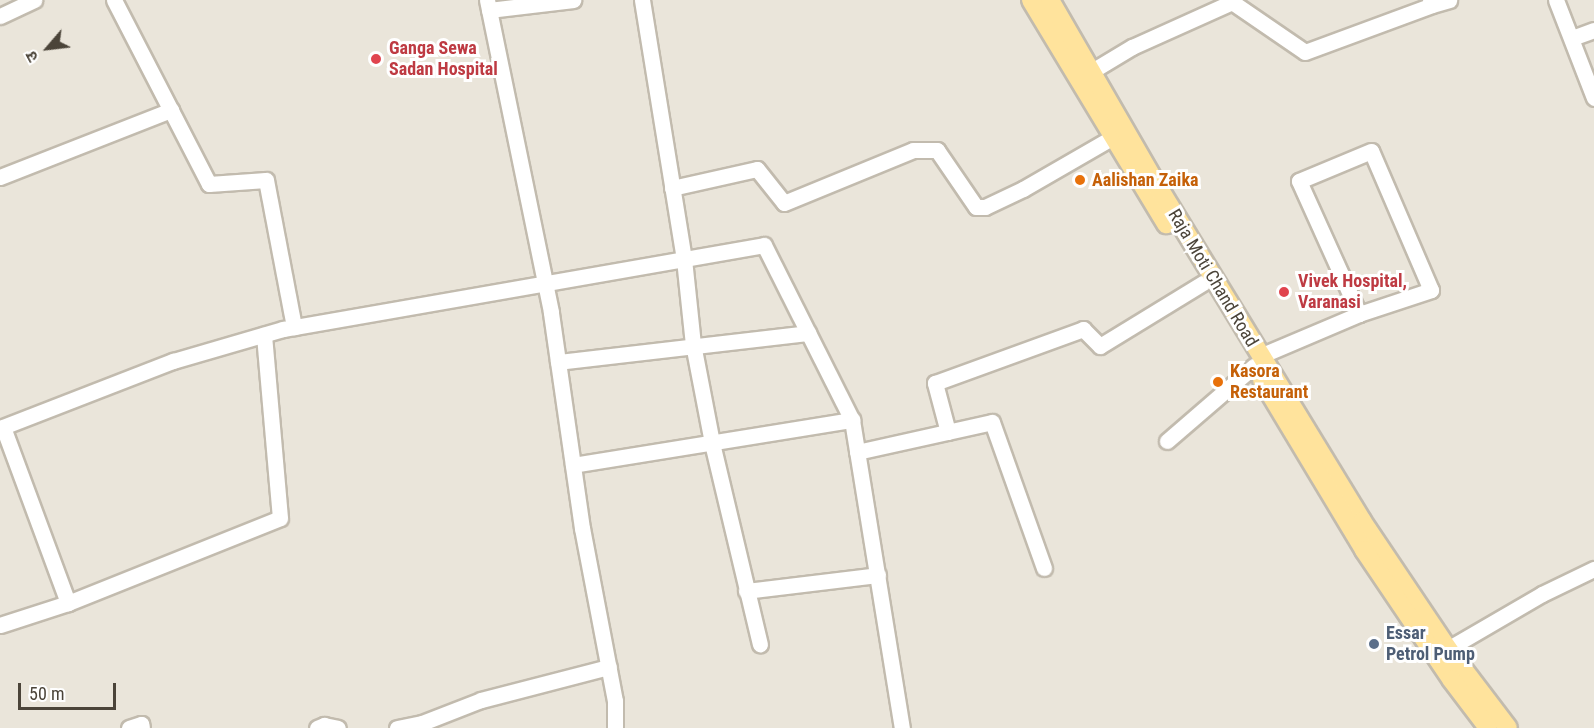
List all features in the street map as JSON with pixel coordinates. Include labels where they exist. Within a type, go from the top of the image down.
[{"type":"main road","points":[[1031,0],[1203,283],[1257,361]]},
{"type":"main road","name":"Raja Moti Chand Road","points":[[1050,0],[1257,361],[1362,521],[1442,652],[1508,728]]},
{"type":"main road","points":[[1442,652],[1488,728]]},
{"type":"street","points":[[0,16],[34,0]]},
{"type":"street","points":[[114,0],[209,184],[266,180],[294,327]]},
{"type":"street","points":[[573,0],[488,5],[545,284],[573,465],[615,701],[615,728]]},
{"type":"street","points":[[642,0],[684,260],[693,344],[712,442],[760,644]]},
{"type":"street","points":[[1092,71],[1132,47],[1232,2],[1305,52],[1431,3],[1449,0]]},
{"type":"street","points":[[1556,0],[1594,98]]},
{"type":"street","points":[[1572,38],[1594,30]]},
{"type":"street","points":[[0,177],[171,110]]},
{"type":"street","points":[[672,188],[757,169],[784,203],[913,150],[937,150],[976,207],[985,207],[1023,189],[1113,137]]},
{"type":"street","points":[[1167,441],[1257,361],[1359,314],[1431,290],[1371,150],[1299,181],[1359,314]]},
{"type":"street","points":[[68,603],[1,427],[173,361],[294,327],[764,245],[852,420],[902,728]]},
{"type":"street","points":[[948,432],[935,383],[1083,329],[1100,346],[1203,283]]},
{"type":"street","points":[[558,362],[693,344],[808,333]]},
{"type":"street","points":[[0,625],[68,603],[280,518],[264,335]]},
{"type":"street","points":[[573,465],[852,420]]},
{"type":"street","points":[[857,452],[992,422],[1044,568]]},
{"type":"street","points":[[1442,652],[1542,594],[1594,569]]},
{"type":"street","points":[[746,591],[878,575]]},
{"type":"street","points":[[397,728],[422,723],[481,700],[609,667]]},
{"type":"street","points":[[129,728],[141,724],[142,728]]},
{"type":"street","points":[[317,728],[324,725],[338,728]]},
{"type":"shaded area","points":[[0,0],[1594,0],[1594,728],[0,728]]},
{"type":"place","name":"Ganga Sewa Sadan Hospital","points":[[376,59]]},
{"type":"place","name":"Aalishan Zaika","points":[[1080,180]]},
{"type":"place","name":"Vivek Hospital, Varanasi","points":[[1284,292]]},
{"type":"place","name":"Kasora Restaurant","points":[[1218,382]]},
{"type":"place","name":"Essar Petrol Pump","points":[[1374,644]]}]
